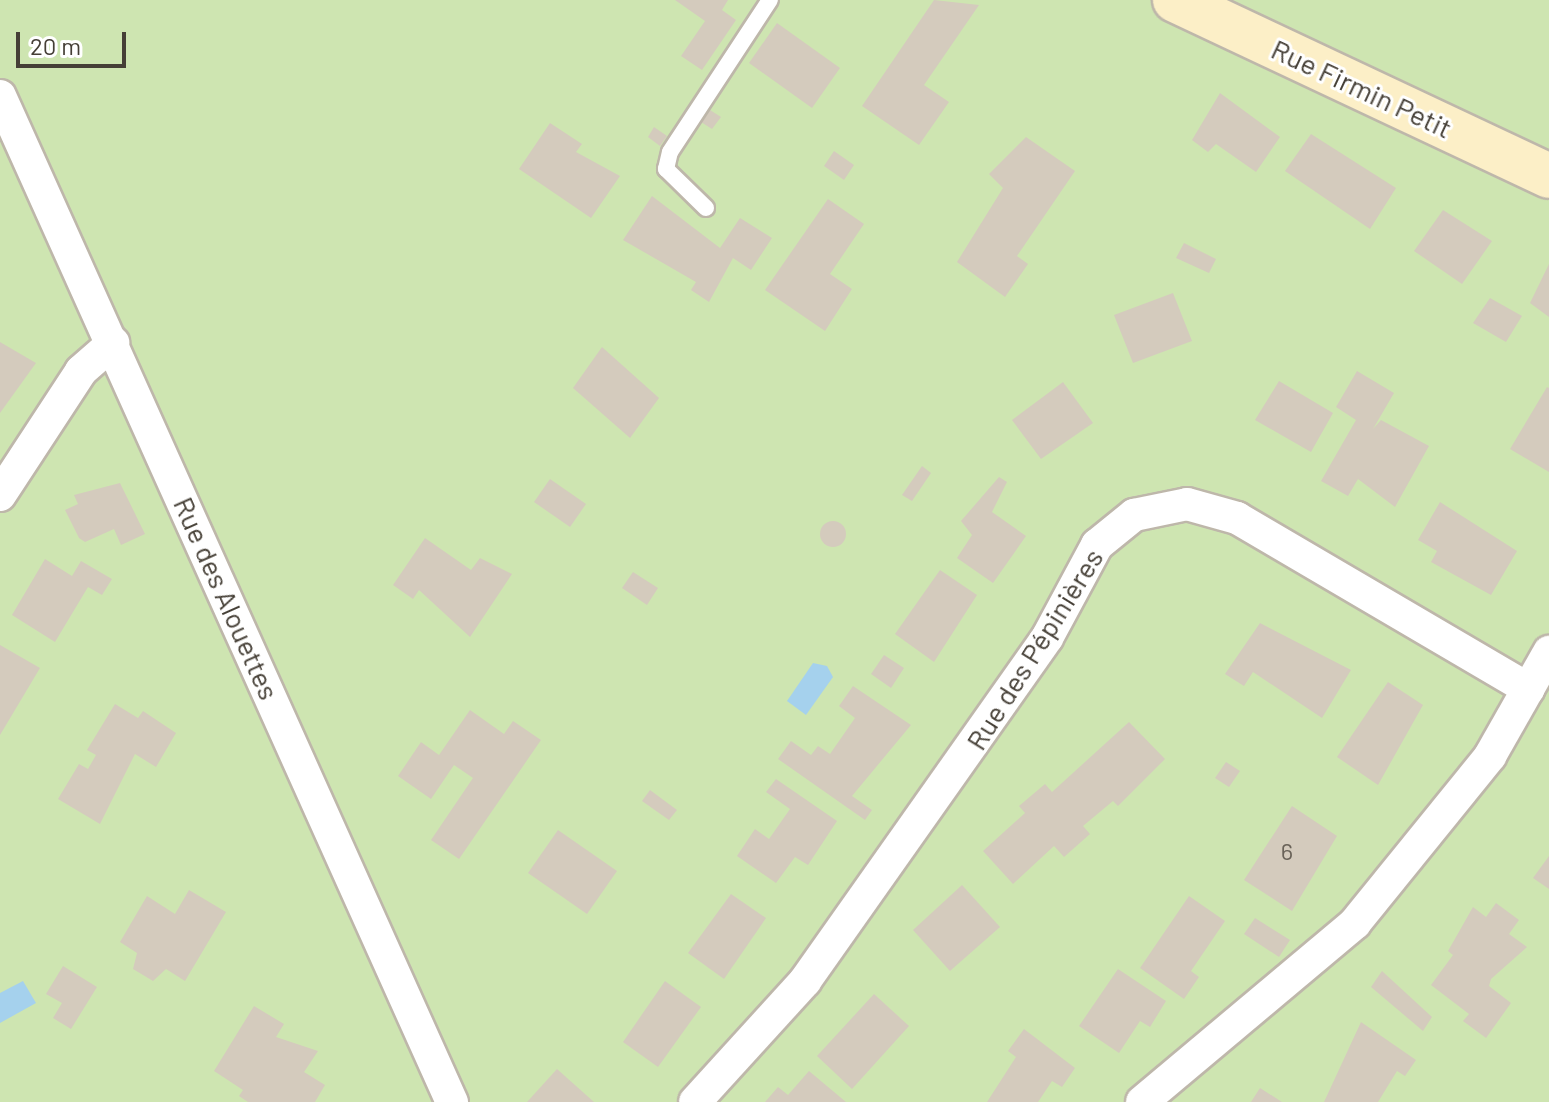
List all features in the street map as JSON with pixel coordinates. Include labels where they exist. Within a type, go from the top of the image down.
[{"type":"street","name":"Rue Firmin Petit","points":[[1175,0],[1549,176]]},
{"type":"street","name":"Rue des Alouettes","points":[[0,96],[452,1102]]},
{"type":"street","points":[[0,495],[81,371],[113,343]]},
{"type":"street","name":"Rue des Pépinières","points":[[695,1102],[805,981],[1039,651],[1097,545],[1134,515],[1187,504],[1237,518],[1528,689]]},
{"type":"street","points":[[1142,1102],[1355,923],[1482,767],[1549,652]]},
{"type":"lane","points":[[706,208],[666,169],[670,152],[770,0]]},
{"type":"green space","points":[[0,0],[1549,0],[1549,1102],[0,1102]]},
{"type":"water","points":[[813,663],[827,666],[833,677],[806,715],[787,701]]},
{"type":"water","points":[[23,981],[36,1003],[0,1023],[0,993]]},
{"type":"building","points":[[675,0],[728,0],[722,10],[736,20],[702,70],[681,56],[705,21]]},
{"type":"building","points":[[934,0],[979,5],[924,85],[949,102],[919,145],[862,106]]},
{"type":"building","points":[[777,23],[840,68],[812,108],[749,63]]},
{"type":"building","points":[[1220,93],[1280,137],[1256,172],[1216,144],[1208,152],[1192,140]]},
{"type":"building","points":[[710,110],[721,117],[712,129],[701,122]]},
{"type":"building","points":[[550,123],[582,144],[576,152],[620,176],[591,218],[519,169]]},
{"type":"building","points":[[654,127],[667,136],[660,146],[648,137]]},
{"type":"building","points":[[1311,134],[1396,188],[1370,229],[1285,171]]},
{"type":"building","points":[[1026,137],[1075,171],[1017,256],[1028,264],[1005,297],[957,262],[1003,188],[989,174]]},
{"type":"building","points":[[834,151],[854,165],[844,180],[824,166]]},
{"type":"building","points":[[652,196],[720,248],[740,218],[772,238],[751,270],[733,258],[709,302],[691,290],[696,282],[623,240]]},
{"type":"building","points":[[828,199],[864,224],[830,274],[852,289],[825,331],[765,290]]},
{"type":"building","points":[[1443,210],[1492,241],[1462,284],[1414,251]]},
{"type":"building","points":[[1184,243],[1216,259],[1209,273],[1176,258]]},
{"type":"building","points":[[1549,264],[1549,317],[1530,303]]},
{"type":"building","points":[[1173,293],[1192,341],[1133,363],[1114,315]]},
{"type":"building","points":[[1490,298],[1522,316],[1506,342],[1473,323]]},
{"type":"building","points":[[0,342],[36,363],[0,413]]},
{"type":"building","points":[[602,347],[659,398],[630,438],[573,388]]},
{"type":"building","points":[[1357,371],[1394,393],[1373,429],[1381,420],[1429,446],[1395,507],[1358,479],[1348,496],[1321,481],[1356,420],[1336,407]]},
{"type":"building","points":[[1279,381],[1333,413],[1311,452],[1255,420]]},
{"type":"building","points":[[1063,382],[1093,423],[1041,459],[1012,420]]},
{"type":"building","points":[[1549,388],[1549,472],[1510,449]]},
{"type":"building","points":[[922,466],[931,473],[912,501],[902,495]]},
{"type":"building","points":[[999,477],[1007,482],[992,512],[1026,536],[993,583],[957,558],[972,535],[961,521]]},
{"type":"building","points":[[550,479],[586,504],[570,527],[534,502]]},
{"type":"building","points":[[120,483],[145,534],[121,545],[114,529],[85,542],[79,538],[65,510],[78,504],[74,495]]},
{"type":"building","points":[[1440,502],[1517,551],[1491,595],[1431,562],[1437,551],[1418,540]]},
{"type":"building","points":[[833,521],[842,525],[846,534],[842,543],[833,547],[824,543],[820,534],[824,525]]},
{"type":"building","points":[[425,538],[471,570],[480,558],[512,574],[470,637],[419,590],[413,599],[393,585]]},
{"type":"building","points":[[45,559],[72,576],[81,561],[112,579],[102,595],[88,587],[55,642],[12,615]]},
{"type":"building","points":[[940,570],[977,595],[934,662],[895,634]]},
{"type":"building","points":[[633,572],[658,588],[647,605],[622,588]]},
{"type":"building","points":[[1260,623],[1351,670],[1322,718],[1253,672],[1244,686],[1225,674]]},
{"type":"building","points":[[0,645],[40,668],[0,735]]},
{"type":"building","points":[[884,655],[904,668],[891,688],[871,674]]},
{"type":"building","points":[[1388,682],[1423,705],[1378,785],[1337,757]]},
{"type":"building","points":[[853,686],[911,725],[852,796],[872,810],[865,820],[778,759],[791,741],[811,755],[818,746],[830,754],[855,718],[839,706]]},
{"type":"building","points":[[115,704],[138,718],[143,711],[176,733],[156,767],[135,754],[100,824],[58,799],[79,764],[88,769],[96,755],[87,750]]},
{"type":"building","points":[[470,710],[504,734],[513,721],[541,740],[459,859],[431,840],[473,778],[454,765],[431,799],[398,776],[421,742],[439,755]]},
{"type":"building","points":[[1129,722],[1165,759],[1118,806],[1113,801],[1083,826],[1090,834],[1064,857],[1054,846],[1013,884],[983,851],[1025,813],[1019,806],[1045,784],[1052,792]]},
{"type":"building","points":[[1226,762],[1240,771],[1229,787],[1215,778]]},
{"type":"building","points":[[776,779],[837,821],[808,865],[795,857],[776,883],[737,856],[755,829],[769,839],[790,809],[766,792]]},
{"type":"building","points":[[650,790],[677,810],[669,820],[642,801]]},
{"type":"building","points":[[1292,806],[1337,836],[1292,911],[1244,880]]},
{"type":"building","points":[[558,830],[617,871],[587,914],[528,873]]},
{"type":"building","points":[[1549,856],[1549,889],[1533,878]]},
{"type":"building","points":[[962,885],[1000,927],[950,971],[913,930]]},
{"type":"building","points":[[189,890],[226,912],[185,981],[166,969],[153,981],[133,969],[137,953],[120,942],[147,896],[175,914]]},
{"type":"building","points":[[731,894],[766,918],[724,979],[688,953]]},
{"type":"building","points":[[1189,896],[1225,921],[1191,971],[1199,977],[1184,999],[1140,968]]},
{"type":"building","points":[[1496,903],[1519,920],[1509,934],[1527,947],[1491,979],[1489,986],[1511,1003],[1486,1038],[1463,1021],[1469,1014],[1431,985],[1453,955],[1448,951],[1473,907],[1486,917]]},
{"type":"building","points":[[1255,918],[1290,940],[1279,957],[1244,934]]},
{"type":"building","points":[[63,966],[97,987],[71,1029],[53,1018],[62,1003],[46,994]]},
{"type":"building","points":[[1118,969],[1166,1001],[1150,1027],[1140,1021],[1119,1053],[1079,1026]]},
{"type":"building","points":[[1382,971],[1432,1017],[1423,1031],[1371,987]]},
{"type":"building","points":[[665,981],[701,1007],[658,1067],[623,1042]]},
{"type":"building","points":[[874,994],[909,1026],[852,1089],[817,1056]]},
{"type":"building","points":[[254,1006],[284,1024],[276,1037],[318,1051],[304,1072],[325,1085],[315,1102],[248,1102],[239,1096],[243,1090],[214,1071]]},
{"type":"building","points":[[1361,1022],[1416,1060],[1405,1076],[1397,1071],[1378,1102],[1324,1102]]},
{"type":"building","points":[[1024,1029],[1075,1068],[1062,1087],[1052,1081],[1038,1102],[987,1102],[1016,1057],[1008,1051]]},
{"type":"building","points":[[557,1069],[594,1102],[527,1102]]},
{"type":"building","points":[[809,1071],[846,1102],[765,1102],[778,1087],[788,1095]]},
{"type":"building","points":[[1260,1088],[1282,1102],[1251,1102]]}]
